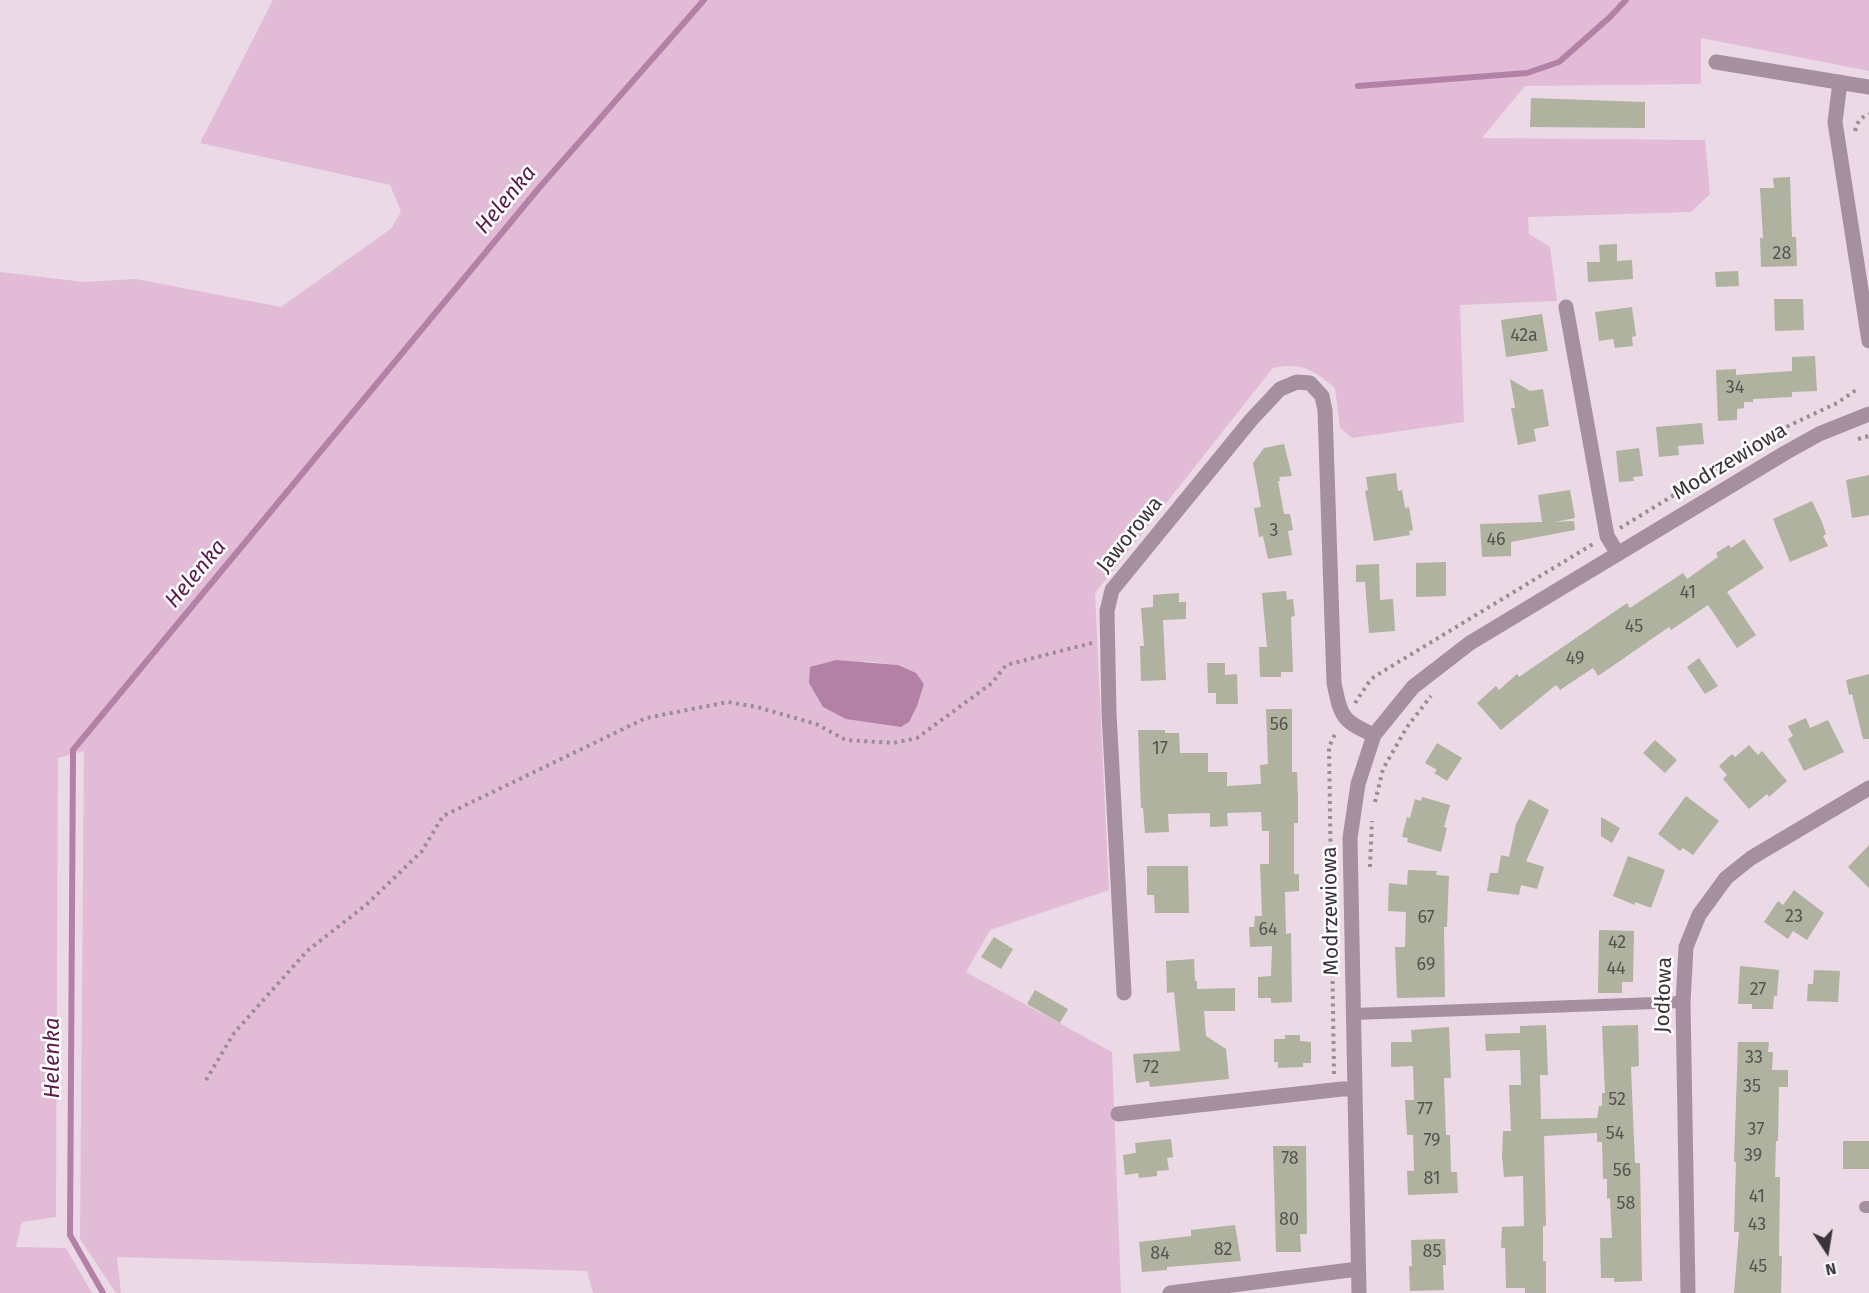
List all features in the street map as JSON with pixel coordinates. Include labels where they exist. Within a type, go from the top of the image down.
[{"type":"street","points":[[1716,62],[1869,87]]},
{"type":"street","points":[[1840,82],[1835,122],[1869,341]]},
{"type":"street","points":[[1566,307],[1607,536],[1618,554]]},
{"type":"street","name":"Jaworowa","points":[[1124,993],[1109,712],[1107,611],[1112,590],[1251,420],[1280,389],[1297,382],[1310,383],[1322,396],[1325,410],[1334,682],[1340,711],[1345,718]]},
{"type":"street","name":"Modrzewiowa","points":[[1359,1293],[1350,838],[1358,784],[1374,735],[1413,687],[1470,644],[1819,434],[1869,414]]},
{"type":"street","points":[[1345,718],[1357,728],[1374,735]]},
{"type":"street","name":"Jodłowa","points":[[1688,1293],[1683,1002],[1686,947],[1699,915],[1726,878],[1751,858],[1869,788]]},
{"type":"street","points":[[1118,1114],[1355,1089]]},
{"type":"street","points":[[1170,1293],[1359,1269]]},
{"type":"lane","points":[[1354,1014],[1683,1002]]},
{"type":"path","points":[[1848,442],[1869,436]]},
{"type":"path","points":[[206,1080],[234,1033],[308,951],[366,905],[422,851],[443,816],[453,811],[646,718],[728,702],[757,707],[816,724],[846,740],[893,743],[917,738],[992,683],[1006,665],[1108,639]]},
{"type":"path","points":[[1373,809],[1383,769],[1407,727],[1433,694]]},
{"type":"path","points":[[1334,1090],[1329,747],[1345,718]]},
{"type":"path","points":[[1370,871],[1372,819]]},
{"type":"shaded area","points":[[273,0],[1869,0],[1869,71],[1701,38],[1701,84],[1525,86],[1482,138],[1705,140],[1710,194],[1691,212],[1528,217],[1529,234],[1550,247],[1557,301],[1460,305],[1464,422],[1352,438],[1340,428],[1335,388],[1307,369],[1292,366],[1273,368],[1095,593],[1109,890],[990,930],[966,972],[1112,1052],[1121,1293],[593,1293],[587,1271],[117,1257],[121,1293],[116,1293],[80,1239],[84,751],[58,758],[56,1217],[22,1222],[16,1247],[66,1248],[92,1293],[0,1293],[0,272],[84,282],[136,279],[281,307],[392,228],[401,211],[390,185],[200,143]],"holes":[[[864,661],[898,665],[915,673],[901,727],[878,723]]]},
{"type":"shaded area","points":[[836,660],[898,665],[916,673],[924,684],[909,722],[901,727],[846,719],[823,707],[809,683],[810,667]]},
{"type":"building","points":[[1531,98],[1645,102],[1645,128],[1530,127]]},
{"type":"building","points":[[1790,177],[1792,237],[1796,237],[1797,266],[1761,267],[1760,238],[1763,238],[1760,188],[1774,188],[1773,178]]},
{"type":"building","points":[[1617,244],[1617,261],[1632,260],[1633,279],[1588,282],[1587,262],[1600,262],[1599,245]]},
{"type":"building","points":[[1738,271],[1739,286],[1716,287],[1715,272]]},
{"type":"building","points":[[1774,299],[1803,299],[1804,330],[1775,331]]},
{"type":"building","points":[[1632,307],[1636,336],[1632,337],[1633,346],[1615,348],[1613,339],[1599,341],[1595,312]]},
{"type":"building","points":[[1542,314],[1548,351],[1506,357],[1501,320]]},
{"type":"building","points":[[1815,356],[1817,391],[1792,392],[1792,397],[1753,399],[1753,402],[1744,402],[1744,408],[1737,409],[1737,420],[1718,421],[1716,370],[1736,369],[1736,375],[1792,371],[1792,357]]},
{"type":"building","points":[[1510,379],[1530,391],[1543,389],[1549,426],[1534,429],[1536,441],[1518,445],[1511,408],[1515,408]]},
{"type":"building","points":[[1702,423],[1704,444],[1678,446],[1679,455],[1659,457],[1656,427]]},
{"type":"building","points":[[1284,444],[1292,476],[1279,477],[1280,481],[1278,481],[1284,514],[1290,514],[1293,530],[1288,531],[1292,555],[1268,559],[1263,536],[1259,537],[1254,508],[1261,507],[1253,463],[1264,448]]},
{"type":"building","points":[[1639,448],[1643,476],[1633,477],[1634,481],[1619,482],[1616,451]]},
{"type":"building","points":[[1396,473],[1398,491],[1402,490],[1405,508],[1409,507],[1413,530],[1409,531],[1410,535],[1374,541],[1365,491],[1368,490],[1366,477]]},
{"type":"building","points":[[1869,475],[1869,515],[1852,518],[1846,480]]},
{"type":"building","points":[[1570,490],[1575,518],[1555,522],[1574,521],[1575,530],[1511,542],[1511,556],[1482,557],[1480,524],[1542,522],[1538,495]]},
{"type":"building","points":[[1812,501],[1822,522],[1826,534],[1823,536],[1828,546],[1790,562],[1773,519]]},
{"type":"building","points":[[1744,539],[1764,568],[1727,592],[1756,635],[1737,648],[1708,605],[1671,630],[1669,627],[1598,676],[1593,668],[1560,690],[1556,685],[1501,730],[1477,703],[1496,686],[1499,690],[1517,674],[1519,677],[1627,603],[1630,608],[1683,573],[1687,579],[1718,557],[1716,553],[1729,545],[1731,548]]},
{"type":"building","points":[[1446,562],[1446,596],[1416,597],[1416,563]]},
{"type":"building","points":[[1379,564],[1380,600],[1393,599],[1395,631],[1369,633],[1365,582],[1356,582],[1356,565]]},
{"type":"building","points":[[1286,591],[1287,600],[1293,599],[1295,616],[1291,617],[1293,672],[1281,672],[1281,677],[1260,677],[1259,647],[1267,647],[1262,593]]},
{"type":"building","points":[[1179,593],[1179,602],[1186,602],[1186,619],[1163,620],[1166,680],[1141,681],[1140,646],[1144,646],[1141,608],[1153,607],[1153,595]]},
{"type":"building","points":[[1699,658],[1718,686],[1705,694],[1687,667]]},
{"type":"building","points":[[1207,663],[1225,663],[1225,675],[1237,674],[1238,704],[1216,704],[1216,693],[1208,693]]},
{"type":"building","points":[[1869,674],[1869,739],[1863,739],[1852,694],[1849,695],[1846,680]]},
{"type":"building","points":[[1266,709],[1292,709],[1292,772],[1297,772],[1298,798],[1298,823],[1294,823],[1294,874],[1299,874],[1299,891],[1285,892],[1286,934],[1291,933],[1292,1002],[1271,1003],[1271,998],[1258,998],[1258,977],[1271,976],[1272,946],[1250,947],[1249,927],[1254,927],[1255,916],[1262,916],[1260,864],[1269,864],[1269,831],[1262,831],[1261,812],[1227,813],[1228,826],[1210,827],[1210,813],[1168,814],[1169,832],[1145,833],[1143,808],[1141,808],[1138,730],[1165,730],[1165,733],[1179,733],[1180,753],[1208,753],[1208,772],[1227,772],[1227,786],[1261,784],[1260,765],[1268,764]]},
{"type":"building","points":[[1806,718],[1810,728],[1828,720],[1844,752],[1804,771],[1788,739],[1793,736],[1788,726]]},
{"type":"building","points":[[1655,740],[1677,760],[1665,773],[1643,753]]},
{"type":"building","points":[[1437,743],[1462,758],[1447,781],[1434,773],[1437,770],[1425,763]]},
{"type":"building","points":[[1749,745],[1758,755],[1762,751],[1787,781],[1769,797],[1767,794],[1749,809],[1723,779],[1727,775],[1719,766],[1732,754],[1735,757]]},
{"type":"building","points":[[1686,796],[1719,821],[1693,855],[1683,848],[1680,851],[1658,834]]},
{"type":"building","points":[[1422,797],[1450,805],[1441,852],[1407,842],[1408,838],[1402,837],[1415,799],[1421,801]]},
{"type":"building","points":[[1529,799],[1549,810],[1526,861],[1544,867],[1537,889],[1521,885],[1519,895],[1487,891],[1490,873],[1498,873],[1501,855],[1509,857],[1516,824]]},
{"type":"building","points":[[1601,817],[1620,828],[1612,843],[1601,836]]},
{"type":"building","points":[[1869,845],[1869,888],[1848,867]]},
{"type":"building","points":[[1628,856],[1665,870],[1651,908],[1635,902],[1635,905],[1613,896]]},
{"type":"building","points":[[1147,866],[1188,866],[1189,913],[1155,913],[1154,895],[1147,895]]},
{"type":"building","points":[[1408,870],[1437,871],[1436,875],[1449,876],[1447,927],[1444,927],[1445,997],[1397,998],[1395,947],[1405,947],[1406,912],[1388,911],[1389,883],[1407,885]]},
{"type":"building","points":[[1794,890],[1824,913],[1807,940],[1793,931],[1788,939],[1764,922],[1778,901],[1783,905]]},
{"type":"building","points":[[1599,930],[1634,931],[1633,982],[1622,982],[1622,993],[1598,993]]},
{"type":"building","points":[[994,937],[1013,949],[1001,969],[981,957]]},
{"type":"building","points":[[1194,959],[1197,989],[1235,988],[1235,1011],[1204,1011],[1206,1036],[1226,1049],[1229,1079],[1150,1087],[1149,1081],[1136,1083],[1133,1054],[1180,1051],[1174,992],[1167,993],[1166,961]]},
{"type":"building","points":[[1740,966],[1779,970],[1777,996],[1774,996],[1773,1009],[1752,1009],[1752,1004],[1738,1004]]},
{"type":"building","points":[[1814,970],[1840,971],[1838,1002],[1807,1001],[1808,984],[1813,984]]},
{"type":"building","points":[[1035,990],[1068,1009],[1060,1023],[1027,1004]]},
{"type":"building","points":[[1546,1025],[1548,1075],[1540,1075],[1541,1119],[1597,1118],[1599,1106],[1602,1106],[1602,1093],[1605,1093],[1602,1026],[1638,1025],[1639,1066],[1631,1067],[1635,1163],[1640,1163],[1642,1281],[1614,1282],[1614,1278],[1601,1278],[1600,1238],[1612,1238],[1610,1198],[1607,1199],[1607,1179],[1603,1179],[1602,1142],[1597,1142],[1597,1133],[1544,1136],[1546,1226],[1543,1226],[1543,1261],[1546,1261],[1546,1293],[1525,1293],[1525,1288],[1506,1288],[1505,1248],[1501,1248],[1502,1227],[1524,1226],[1523,1176],[1504,1177],[1502,1156],[1503,1131],[1511,1131],[1509,1085],[1521,1085],[1520,1050],[1486,1051],[1485,1034],[1520,1033],[1520,1026]]},
{"type":"building","points":[[1449,1027],[1451,1078],[1444,1078],[1446,1135],[1450,1135],[1451,1172],[1457,1172],[1458,1193],[1408,1195],[1407,1171],[1414,1171],[1413,1135],[1407,1135],[1405,1100],[1414,1100],[1413,1066],[1391,1067],[1391,1042],[1412,1042],[1411,1030]]},
{"type":"building","points":[[1285,1035],[1300,1035],[1300,1041],[1311,1042],[1311,1063],[1303,1063],[1303,1067],[1278,1068],[1278,1062],[1274,1062],[1274,1039],[1285,1039]]},
{"type":"building","points":[[1738,1042],[1769,1042],[1768,1052],[1773,1052],[1772,1070],[1788,1070],[1788,1087],[1779,1087],[1778,1141],[1776,1141],[1775,1177],[1780,1177],[1781,1293],[1734,1293],[1739,1232],[1734,1232]]},
{"type":"building","points":[[1171,1139],[1173,1157],[1167,1158],[1169,1170],[1157,1171],[1157,1176],[1139,1178],[1138,1173],[1125,1175],[1123,1155],[1136,1153],[1135,1143]]},
{"type":"building","points":[[1843,1141],[1869,1141],[1869,1169],[1843,1169]]},
{"type":"building","points":[[1273,1146],[1306,1146],[1307,1234],[1300,1234],[1301,1252],[1276,1252]]},
{"type":"building","points":[[1235,1225],[1241,1261],[1167,1267],[1167,1270],[1142,1272],[1139,1242],[1191,1236],[1191,1230]]},
{"type":"building","points":[[1445,1239],[1444,1290],[1410,1291],[1411,1240]]},
{"type":"waterway","name":"Helenka","points":[[103,1293],[70,1235],[73,750],[539,188],[704,0]]},
{"type":"waterway","points":[[1358,86],[1527,73],[1559,62],[1626,0]]}]
